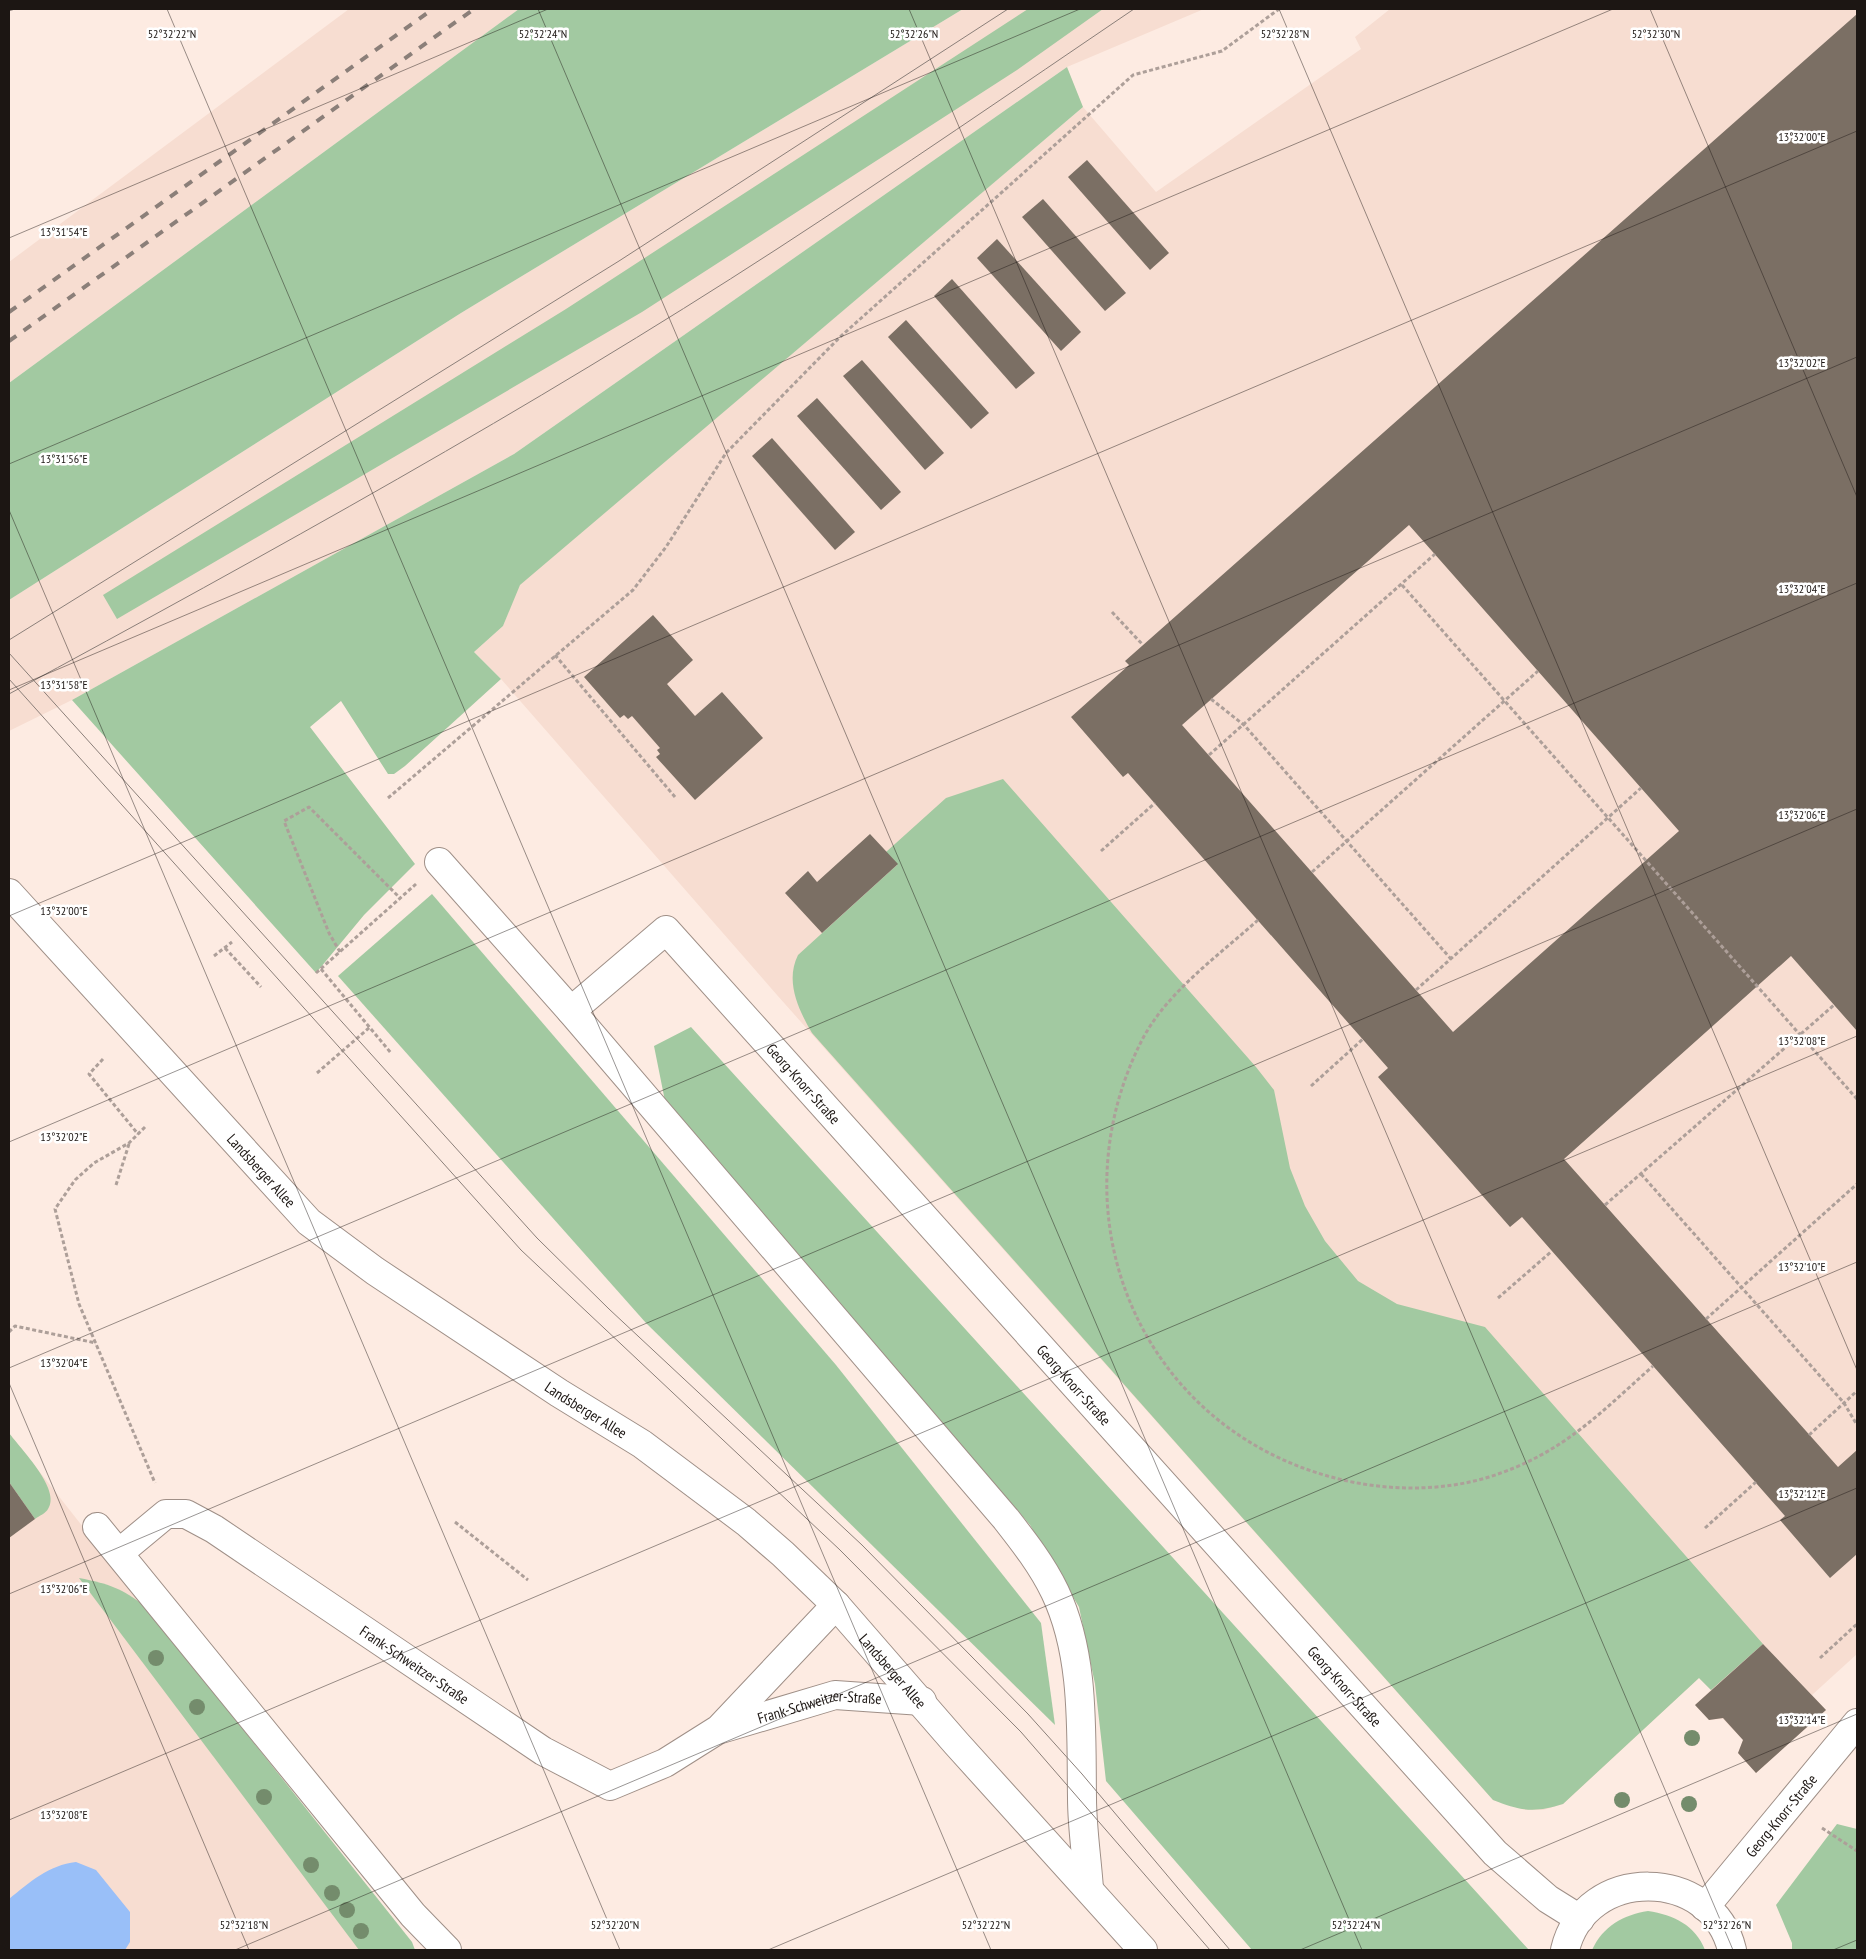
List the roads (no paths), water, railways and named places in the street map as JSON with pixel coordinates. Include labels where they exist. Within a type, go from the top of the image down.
[{"type":"street","points":[[440,862],[571,1011],[1006,1518],[1038,1560],[1055,1593],[1069,1634],[1080,1695],[1082,1800],[1089,1889]]},
{"type":"street","name":"Landsberger Allee","points":[[9,893],[309,1222],[382,1276],[559,1393],[642,1444],[746,1522],[836,1605],[922,1701],[956,1743],[1143,1950]]},
{"type":"street","name":"Georg-Knorr-Straße","points":[[571,1011],[666,930],[1495,1853],[1548,1899],[1580,1918]]},
{"type":"street","name":"Frank-Schweitzer-Straße","points":[[119,1552],[166,1514],[186,1514],[214,1529],[543,1751],[610,1786],[665,1763],[719,1729],[836,1605]]},
{"type":"street","points":[[97,1527],[413,1915],[447,1950]]},
{"type":"street","name":"Frank-Schweitzer-Straße","points":[[719,1729],[835,1695],[922,1701]]},
{"type":"street","name":"Georg-Knorr-Straße","points":[[1705,1907],[1857,1724]]},
{"type":"street","points":[[1565,1950],[1567,1941],[1580,1918],[1601,1900],[1626,1888],[1654,1885],[1681,1892],[1705,1907],[1722,1925],[1732,1950]]},
{"type":"water","points":[[76,1862],[96,1870],[130,1912],[130,1942],[125,1950],[9,1950],[9,1899],[48,1871]]},
{"type":"tram line","points":[[9,640],[619,261],[1008,9]]},
{"type":"tram line","points":[[9,694],[301,534],[589,367],[822,220],[1134,9]]},
{"type":"tram line","points":[[9,653],[537,1238],[609,1309],[862,1545],[1028,1714],[1082,1774],[1230,1950]]},
{"type":"tram line","points":[[9,679],[521,1250],[840,1550],[1021,1732],[1210,1950]]},
{"type":"railway","points":[[9,312],[433,9]]},
{"type":"railway","points":[[9,341],[474,9]]}]
